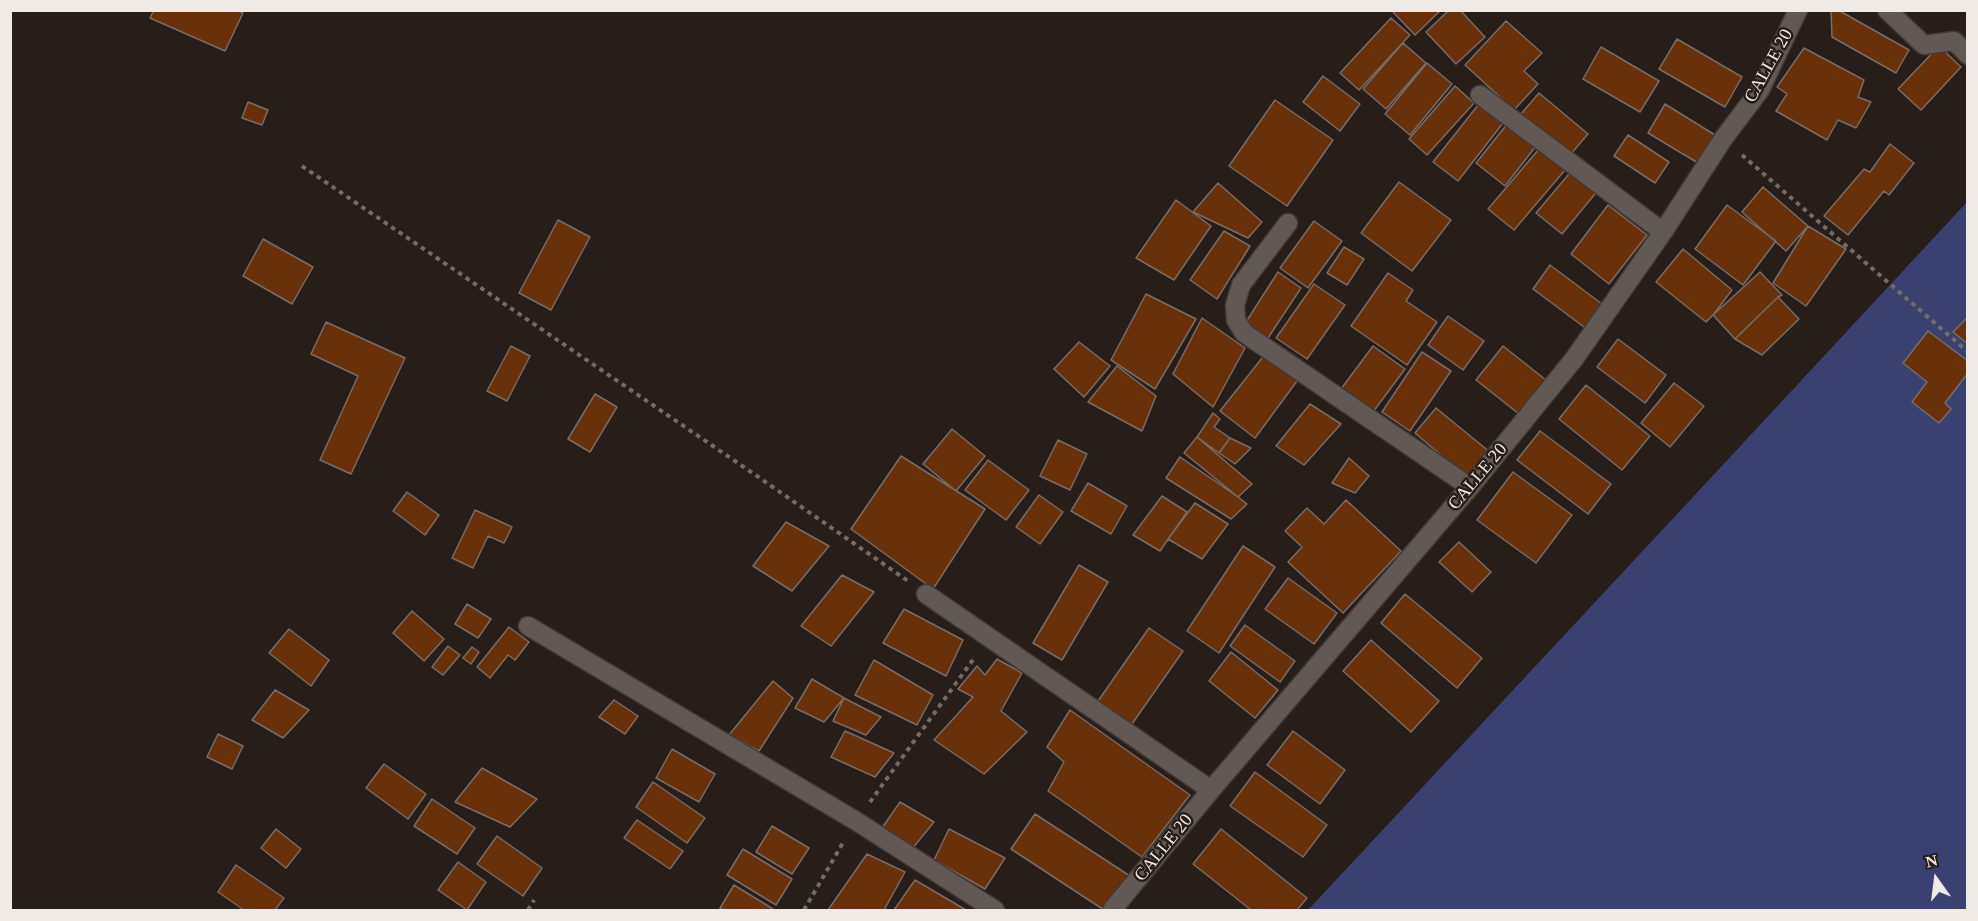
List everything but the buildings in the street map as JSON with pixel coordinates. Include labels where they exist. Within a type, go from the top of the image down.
[{"type":"street","name":"CALLE 20","points":[[1112,910],[1211,790],[1470,487],[1574,358],[1663,232],[1723,139],[1760,90],[1798,10]]},
{"type":"street","points":[[1887,10],[1924,45],[1954,41],[1968,55]]},
{"type":"street","points":[[1480,95],[1663,232]]},
{"type":"street","points":[[1288,223],[1241,285],[1235,305],[1236,320],[1244,333],[1470,487]]},
{"type":"street","points":[[926,594],[1211,790]]},
{"type":"street","points":[[528,627],[856,821],[995,910]]},
{"type":"path","points":[[1723,139],[1968,352]]},
{"type":"path","points":[[302,166],[926,594]]},
{"type":"path","points":[[804,910],[856,821],[989,637]]},
{"type":"path","points":[[528,910],[534,900]]},
{"type":"shaded area","points":[[1967,202],[1967,910],[1308,910],[1693,497]]}]
